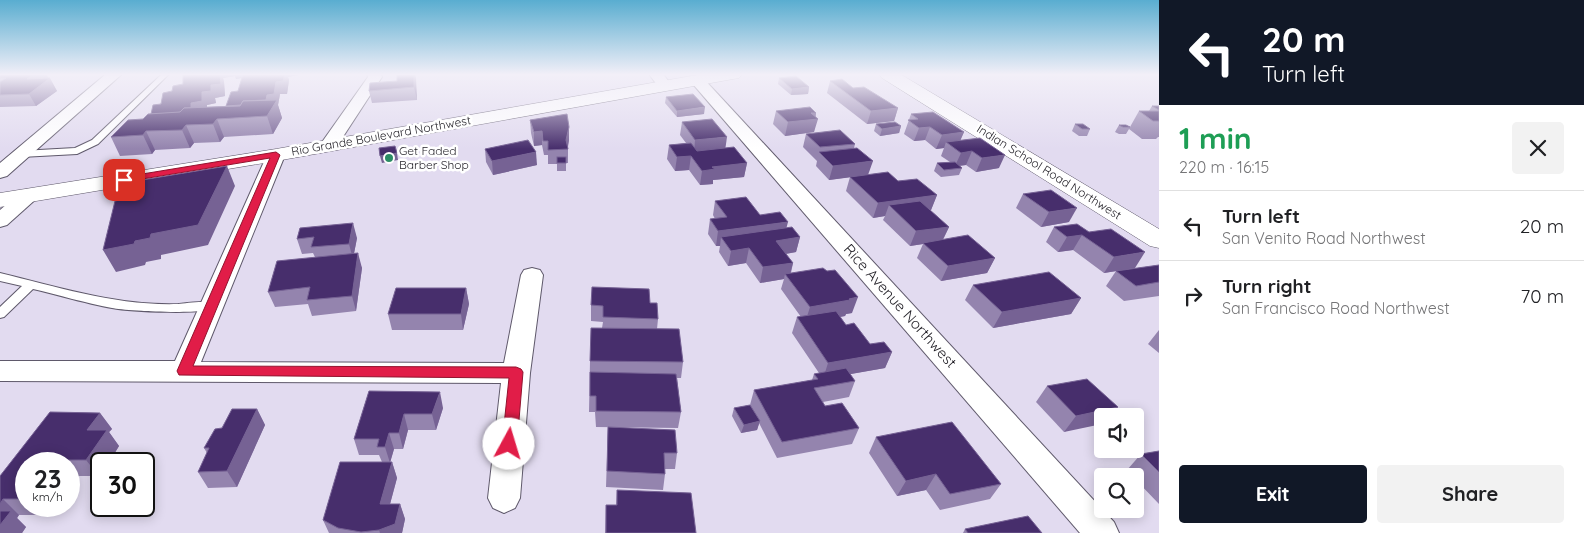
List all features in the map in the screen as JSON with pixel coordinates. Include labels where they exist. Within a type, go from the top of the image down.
[{"type":"main road","name":"Rio Grande Boulevard Northwest","points":[[0,200],[276,155],[565,99]]},
{"type":"main road","name":"Indian School Road Northwest","points":[[929,99],[1159,240]]},
{"type":"street","points":[[0,172],[85,99]]},
{"type":"street","points":[[329,145],[360,99]]},
{"type":"street","name":"Rice Avenue Northwest","points":[[714,99],[1102,533]]},
{"type":"street","points":[[184,371],[276,155]]},
{"type":"street","points":[[0,221],[29,195]]},
{"type":"street","points":[[504,498],[516,372],[532,275]]},
{"type":"street","points":[[0,371],[516,372]]},
{"type":"lane","points":[[21,154],[77,151],[95,142],[140,99]]},
{"type":"lane","points":[[0,277],[113,304],[171,308],[212,306]]},
{"type":"lane","points":[[0,314],[31,284]]},
{"type":"building","points":[[162,99],[202,99],[202,101],[191,103],[191,108],[184,108],[181,112],[151,114],[153,105],[161,104]]},
{"type":"building","points":[[229,99],[266,99],[243,101],[241,105],[226,106]]},
{"type":"building","points":[[667,99],[697,99],[705,107],[677,111]]},
{"type":"building","points":[[854,99],[883,99],[898,108],[871,111]]},
{"type":"building","points":[[277,100],[267,116],[217,119],[213,124],[186,125],[182,130],[146,131],[143,135],[111,137],[128,120],[143,119],[148,114],[180,112],[184,108],[240,106],[243,101]]},
{"type":"building","points":[[810,107],[816,113],[811,113],[818,119],[788,122],[776,111]]},
{"type":"building","points":[[1139,111],[1159,111],[1159,121],[1153,121]]},
{"type":"building","points":[[933,112],[964,132],[942,135],[930,127],[919,128],[908,120],[918,119],[911,114]]},
{"type":"building","points":[[567,114],[569,127],[566,140],[568,149],[548,150],[548,141],[543,141],[542,131],[534,132],[530,120]]},
{"type":"building","points":[[712,119],[727,137],[695,140],[682,122]]},
{"type":"building","points":[[895,122],[901,126],[882,129],[876,124]]},
{"type":"building","points":[[1075,124],[1083,124],[1090,129],[1082,129]]},
{"type":"building","points":[[840,130],[855,144],[820,147],[806,134]]},
{"type":"building","points":[[980,138],[1005,155],[982,158],[972,151],[961,153],[946,142]]},
{"type":"building","points":[[528,140],[536,152],[492,161],[485,149]]},
{"type":"building","points":[[691,143],[697,151],[734,147],[747,163],[712,167],[715,169],[702,171],[691,156],[677,157],[669,145]]},
{"type":"building","points":[[395,146],[397,153],[380,156],[379,148]]},
{"type":"building","points":[[857,148],[873,161],[833,166],[819,152]]},
{"type":"building","points":[[557,157],[566,157],[566,163],[557,163]]},
{"type":"building","points":[[955,162],[962,168],[944,170],[937,163]]},
{"type":"building","points":[[227,166],[198,225],[151,234],[150,238],[135,241],[134,244],[103,250],[115,201],[126,199],[129,185],[136,181]]},
{"type":"building","points":[[888,172],[898,181],[917,179],[937,195],[878,203],[850,177]]},
{"type":"building","points":[[1051,190],[1077,208],[1049,212],[1023,194]]},
{"type":"building","points":[[746,197],[760,215],[780,212],[788,222],[718,231],[710,219],[727,217],[715,201]]},
{"type":"building","points":[[920,201],[949,227],[916,231],[889,205]]},
{"type":"building","points":[[353,223],[349,244],[311,247],[314,237],[297,239],[300,228]]},
{"type":"building","points":[[1077,224],[1089,232],[1111,229],[1145,252],[1114,257],[1082,235],[1067,237],[1054,227]]},
{"type":"building","points":[[792,227],[800,237],[776,241],[793,263],[763,267],[749,248],[731,251],[721,237]]},
{"type":"building","points":[[968,235],[995,258],[948,266],[923,243]]},
{"type":"building","points":[[358,253],[352,296],[307,300],[310,287],[268,292],[277,261]]},
{"type":"building","points":[[1159,265],[1159,282],[1136,286],[1116,271]]},
{"type":"building","points":[[823,268],[827,271],[835,270],[858,297],[810,307],[785,274]]},
{"type":"building","points":[[1049,272],[1081,298],[1002,312],[973,285]]},
{"type":"building","points":[[592,287],[649,289],[650,303],[657,303],[658,319],[603,317],[603,306],[591,305]]},
{"type":"building","points":[[396,288],[466,288],[461,314],[388,314]]},
{"type":"building","points":[[836,311],[846,325],[854,323],[870,344],[884,342],[892,352],[828,363],[797,317]]},
{"type":"building","points":[[591,328],[679,329],[683,362],[590,361]]},
{"type":"building","points":[[846,368],[855,381],[814,388],[825,406],[842,403],[859,428],[782,442],[754,390],[818,379],[814,374]]},
{"type":"building","points":[[590,372],[676,374],[681,412],[596,411],[596,396],[590,396]]},
{"type":"building","points":[[1087,379],[1118,407],[1094,408],[1094,412],[1076,416],[1047,386]]},
{"type":"building","points":[[369,391],[440,392],[432,414],[404,414],[399,433],[389,433],[385,447],[377,447],[379,439],[354,439]]},
{"type":"building","points":[[750,405],[760,421],[744,425],[734,408]]},
{"type":"building","points":[[232,409],[257,409],[227,471],[198,472],[209,448],[204,448],[215,429],[222,428]]},
{"type":"building","points":[[50,412],[100,413],[87,430],[107,430],[86,460],[80,460],[80,452],[19,452]]},
{"type":"building","points":[[952,422],[1001,484],[950,494],[936,474],[906,481],[876,437]]},
{"type":"building","points":[[608,427],[675,430],[677,453],[664,453],[665,474],[607,471]]},
{"type":"building","points":[[1159,451],[1159,472],[1144,457],[1144,454]]},
{"type":"building","points":[[15,457],[15,499],[3,499],[0,504],[0,476]]},
{"type":"building","points":[[340,462],[392,462],[380,504],[400,504],[395,524],[379,530],[361,532],[338,528],[323,520]]},
{"type":"building","points":[[617,490],[691,493],[696,533],[606,533],[606,505],[617,505]]},
{"type":"building","points":[[0,511],[11,511],[0,525]]},
{"type":"building","points":[[1028,516],[1042,533],[968,533],[965,529]]},
{"type":"place","name":"Get Faded Barber Shop","points":[[389,158]]},
{"type":"route","points":[[124,180],[276,155],[184,371],[516,372],[509,444]]}]
